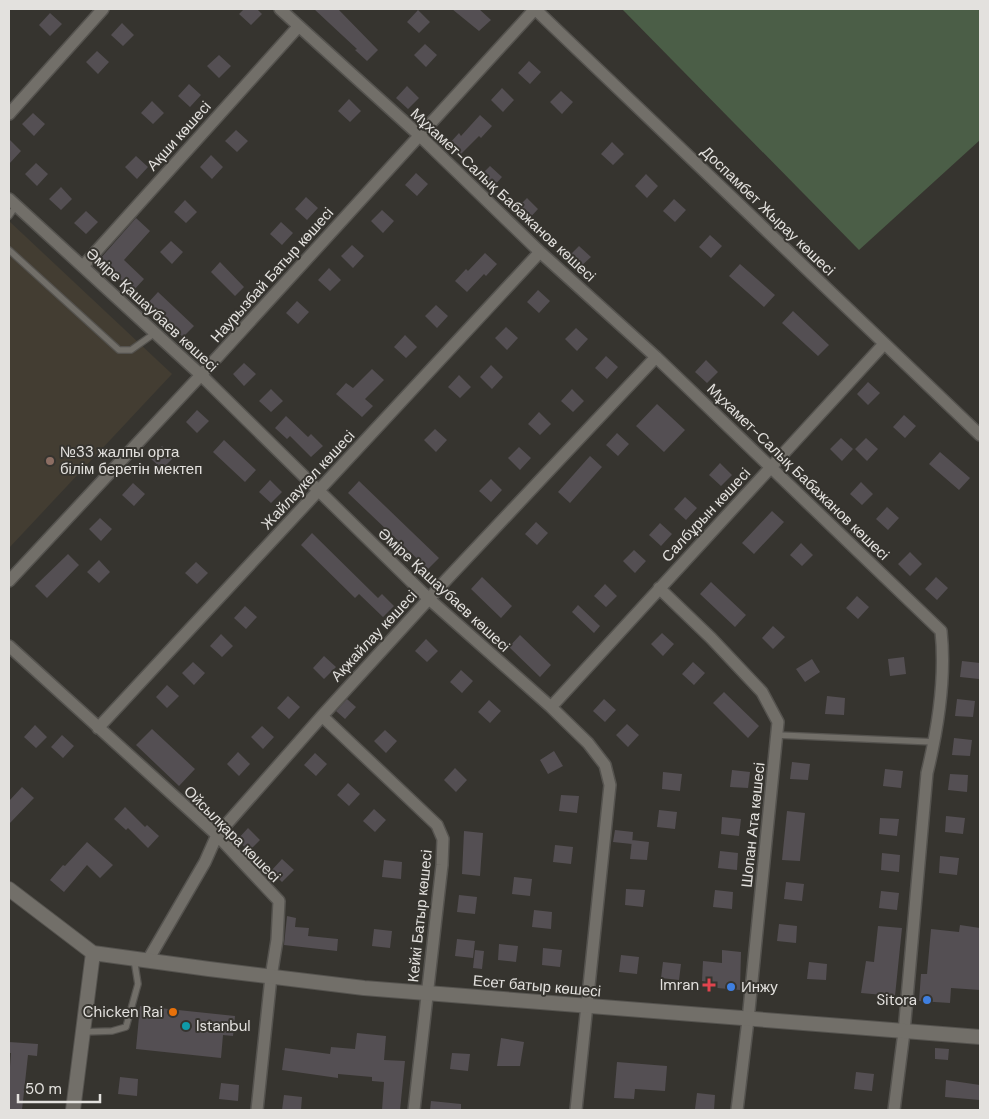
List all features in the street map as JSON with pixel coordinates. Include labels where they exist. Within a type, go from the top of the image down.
[{"type":"street","points":[[9,114],[103,9]]},
{"type":"street","name":"Мұхамет-Салық Бабажанов көшесі","points":[[280,9],[419,135],[540,252],[656,358],[941,631],[941,686],[935,742],[927,773],[904,1032],[894,1110]]},
{"type":"street","name":"Наурызбай Батыр көшесі","points":[[9,581],[201,375],[535,9]]},
{"type":"street","name":"Доспамбет Жырау көшесі","points":[[535,9],[980,436]]},
{"type":"street","name":"Ақши көшесі","points":[[83,266],[298,27]]},
{"type":"street","name":"Әміре Қашаубаев көшесі","points":[[12,203],[201,375],[429,599],[551,707],[588,743],[605,765],[610,785],[576,1110]]},
{"type":"street","name":"Жайлаукөл көшесі","points":[[98,728],[540,252]]},
{"type":"street","name":"Салбұрын көшесі","points":[[551,707],[884,344]]},
{"type":"street","name":"Ақжайлау көшесі","points":[[141,959],[205,862],[216,835],[429,599],[656,358]]},
{"type":"street","name":"Шопан Ата көшесі","points":[[659,588],[711,638],[762,692],[778,722],[737,1110]]},
{"type":"street","name":"Ойсылқара көшесі","points":[[9,646],[216,835],[279,901],[277,940],[271,977],[257,1110]]},
{"type":"street","name":"Кейкі Батыр көшесі","points":[[322,716],[438,825],[443,839],[442,865],[414,1110]]},
{"type":"street","points":[[9,889],[93,953],[73,1110]]},
{"type":"street","name":"Есет батыр көшесі","points":[[93,953],[364,988],[980,1037]]},
{"type":"lane","points":[[9,216],[12,203]]},
{"type":"lane","points":[[9,250],[119,350],[131,350],[156,333]]},
{"type":"lane","points":[[777,735],[935,742]]},
{"type":"lane","points":[[83,1032],[112,1031],[126,1027],[138,984],[141,959]]},
{"type":"shaded area","name":"№33 жалпы орта білім беретін мектеп","points":[[9,221],[172,374],[9,548]]},
{"type":"green space","points":[[622,9],[980,9],[980,140],[859,250]]},
{"type":"building","points":[[244,9],[257,9],[262,14],[251,25],[239,14]]},
{"type":"building","points":[[314,9],[338,9],[378,50],[367,61],[355,50],[357,49]]},
{"type":"building","points":[[452,9],[479,9],[491,20],[479,31]]},
{"type":"building","points":[[418,10],[430,22],[419,33],[407,22]]},
{"type":"building","points":[[50,13],[62,24],[50,36],[39,25]]},
{"type":"building","points":[[122,23],[134,35],[123,46],[111,35]]},
{"type":"building","points":[[425,44],[437,55],[426,67],[414,55]]},
{"type":"building","points":[[97,51],[109,62],[98,74],[86,62]]},
{"type":"building","points":[[219,55],[231,66],[219,78],[207,66]]},
{"type":"building","points":[[529,61],[541,72],[530,84],[518,73]]},
{"type":"building","points":[[189,84],[201,95],[190,107],[178,96]]},
{"type":"building","points":[[407,86],[419,98],[408,109],[396,98]]},
{"type":"building","points":[[502,88],[514,100],[503,112],[491,100]]},
{"type":"building","points":[[561,91],[573,102],[562,114],[550,102]]},
{"type":"building","points":[[349,99],[361,111],[350,122],[338,111]]},
{"type":"building","points":[[152,101],[164,113],[153,124],[141,113]]},
{"type":"building","points":[[33,113],[45,124],[34,136],[22,124]]},
{"type":"building","points":[[480,115],[492,126],[459,156],[448,145],[459,133],[461,136]]},
{"type":"building","points":[[236,130],[248,141],[237,152],[225,141]]},
{"type":"building","points":[[9,139],[21,151],[9,164]]},
{"type":"building","points":[[612,142],[624,154],[613,165],[601,154]]},
{"type":"building","points":[[211,155],[223,167],[212,179],[200,167]]},
{"type":"building","points":[[136,156],[148,167],[137,179],[125,167]]},
{"type":"building","points":[[36,163],[48,174],[37,186],[25,174]]},
{"type":"building","points":[[490,166],[502,177],[491,189],[479,177]]},
{"type":"building","points":[[416,173],[428,184],[417,196],[405,185]]},
{"type":"building","points":[[646,174],[658,186],[647,198],[635,186]]},
{"type":"building","points":[[61,187],[72,199],[61,210],[49,199]]},
{"type":"building","points":[[306,197],[318,208],[307,220],[295,209]]},
{"type":"building","points":[[527,198],[538,209],[527,221],[515,210]]},
{"type":"building","points":[[674,199],[686,210],[675,222],[663,211]]},
{"type":"building","points":[[185,200],[197,212],[186,223],[174,212]]},
{"type":"building","points":[[382,210],[394,221],[383,233],[371,221]]},
{"type":"building","points":[[86,211],[98,222],[86,234],[74,223]]},
{"type":"building","points":[[136,218],[150,231],[124,260],[144,279],[133,291],[99,260]]},
{"type":"building","points":[[281,222],[293,233],[282,245],[270,234]]},
{"type":"building","points":[[710,235],[722,246],[711,258],[699,247]]},
{"type":"building","points":[[171,241],[183,252],[172,264],[160,252]]},
{"type":"building","points":[[352,245],[364,256],[353,268],[341,256]]},
{"type":"building","points":[[579,246],[591,257],[579,268],[568,257]]},
{"type":"building","points":[[485,253],[497,264],[486,276],[484,274],[467,292],[455,281],[466,269],[468,271]]},
{"type":"building","points":[[220,262],[244,287],[235,296],[211,272]]},
{"type":"building","points":[[740,264],[775,295],[764,307],[729,276]]},
{"type":"building","points":[[329,268],[341,280],[330,291],[318,280]]},
{"type":"building","points":[[538,290],[550,301],[539,313],[527,302]]},
{"type":"building","points":[[158,292],[194,326],[183,337],[147,304]]},
{"type":"building","points":[[297,301],[309,312],[298,324],[286,313]]},
{"type":"building","points":[[436,305],[448,316],[437,328],[425,316]]},
{"type":"building","points":[[793,311],[829,345],[818,356],[782,323]]},
{"type":"building","points":[[506,327],[518,338],[507,350],[495,338]]},
{"type":"building","points":[[576,328],[588,339],[577,351],[565,339]]},
{"type":"building","points":[[405,335],[417,347],[406,358],[394,347]]},
{"type":"building","points":[[606,356],[618,367],[607,379],[595,368]]},
{"type":"building","points":[[706,360],[718,372],[707,383],[695,372]]},
{"type":"building","points":[[244,363],[256,374],[244,386],[233,374]]},
{"type":"building","points":[[491,365],[503,377],[492,389],[480,377]]},
{"type":"building","points":[[372,369],[384,380],[365,399],[373,406],[362,417],[336,394],[346,383],[353,388]]},
{"type":"building","points":[[459,375],[471,387],[460,398],[448,387]]},
{"type":"building","points":[[868,382],[880,393],[868,405],[857,394]]},
{"type":"building","points":[[271,389],[283,401],[271,412],[259,401]]},
{"type":"building","points":[[572,389],[584,401],[573,412],[561,401]]},
{"type":"building","points":[[657,404],[685,430],[664,452],[636,426]]},
{"type":"building","points":[[197,410],[209,421],[197,433],[186,422]]},
{"type":"building","points":[[539,412],[551,424],[540,435],[528,424]]},
{"type":"building","points":[[904,415],[916,426],[905,438],[893,427]]},
{"type":"building","points":[[286,416],[308,437],[311,434],[323,446],[311,457],[290,436],[287,439],[275,428]]},
{"type":"building","points":[[435,429],[447,440],[436,452],[424,440]]},
{"type":"building","points":[[617,433],[629,444],[618,456],[606,445]]},
{"type":"building","points":[[841,438],[853,449],[842,461],[830,449]]},
{"type":"building","points":[[866,438],[878,449],[867,461],[855,449]]},
{"type":"building","points":[[224,440],[256,470],[245,482],[213,452]]},
{"type":"building","points":[[162,446],[173,458],[162,469],[150,458]]},
{"type":"building","points":[[519,447],[531,458],[520,470],[508,458]]},
{"type":"building","points":[[940,452],[970,478],[959,490],[929,464]]},
{"type":"building","points":[[590,456],[602,467],[570,503],[558,492]]},
{"type":"building","points":[[720,463],[732,475],[721,486],[709,475]]},
{"type":"building","points":[[491,479],[502,490],[491,502],[479,491]]},
{"type":"building","points":[[270,480],[282,492],[271,503],[259,492]]},
{"type":"building","points":[[359,481],[439,558],[428,569],[348,493]]},
{"type":"building","points":[[861,482],[873,494],[862,505],[850,494]]},
{"type":"building","points":[[133,483],[145,494],[134,506],[122,495]]},
{"type":"building","points":[[685,497],[697,508],[686,520],[674,509]]},
{"type":"building","points":[[887,507],[899,518],[888,530],[876,519]]},
{"type":"building","points":[[772,511],[784,522],[754,554],[742,543]]},
{"type":"building","points":[[100,518],[112,529],[101,541],[89,529]]},
{"type":"building","points":[[536,522],[548,533],[537,545],[525,534]]},
{"type":"building","points":[[660,523],[672,534],[661,546],[649,535]]},
{"type":"building","points":[[312,533],[378,598],[382,594],[394,606],[383,617],[359,594],[355,598],[301,545]]},
{"type":"building","points":[[801,543],[813,555],[802,566],[790,555]]},
{"type":"building","points":[[634,550],[646,561],[635,573],[623,561]]},
{"type":"building","points":[[910,552],[922,564],[910,576],[898,564]]},
{"type":"building","points":[[68,554],[79,565],[47,598],[35,586]]},
{"type":"building","points":[[99,560],[110,572],[99,583],[87,572]]},
{"type":"building","points":[[196,562],[208,573],[197,584],[185,573]]},
{"type":"building","points":[[482,577],[512,606],[501,618],[471,589]]},
{"type":"building","points":[[936,577],[948,588],[937,600],[925,589]]},
{"type":"building","points":[[711,582],[746,615],[735,627],[700,594]]},
{"type":"building","points":[[605,584],[617,596],[606,607],[594,596]]},
{"type":"building","points":[[857,596],[869,607],[858,619],[846,608]]},
{"type":"building","points":[[578,605],[600,626],[594,633],[572,612]]},
{"type":"building","points":[[245,606],[257,617],[246,629],[234,618]]},
{"type":"building","points":[[773,626],[785,637],[773,649],[762,638]]},
{"type":"building","points":[[662,633],[674,644],[663,656],[651,644]]},
{"type":"building","points":[[221,634],[233,646],[222,657],[210,646]]},
{"type":"building","points":[[520,635],[551,665],[540,677],[509,647]]},
{"type":"building","points":[[426,639],[438,651],[427,662],[415,651]]},
{"type":"building","points":[[324,656],[336,667],[324,679],[313,668]]},
{"type":"building","points":[[904,657],[906,674],[890,676],[888,659]]},
{"type":"building","points":[[812,659],[820,672],[805,682],[796,669]]},
{"type":"building","points":[[962,661],[980,663],[979,679],[960,677]]},
{"type":"building","points":[[193,662],[205,673],[194,685],[182,673]]},
{"type":"building","points":[[693,662],[705,673],[694,685],[682,674]]},
{"type":"building","points":[[461,670],[473,681],[462,693],[450,682]]},
{"type":"building","points":[[167,685],[179,696],[167,708],[156,697]]},
{"type":"building","points":[[724,692],[759,726],[748,738],[713,703]]},
{"type":"building","points":[[288,696],[300,707],[289,719],[277,708]]},
{"type":"building","points":[[827,696],[845,698],[844,715],[825,714]]},
{"type":"building","points":[[347,699],[356,707],[345,719],[336,711]]},
{"type":"building","points":[[604,699],[616,710],[605,722],[593,711]]},
{"type":"building","points":[[957,699],[975,701],[973,717],[955,716]]},
{"type":"building","points":[[489,700],[501,711],[490,723],[478,712]]},
{"type":"building","points":[[627,724],[639,735],[628,747],[616,735]]},
{"type":"building","points":[[35,725],[47,737],[36,748],[24,737]]},
{"type":"building","points":[[262,726],[274,737],[263,749],[251,737]]},
{"type":"building","points":[[152,729],[195,769],[179,786],[136,745]]},
{"type":"building","points":[[385,730],[397,741],[386,753],[374,741]]},
{"type":"building","points":[[62,735],[74,746],[63,758],[51,747]]},
{"type":"building","points":[[954,738],[972,740],[970,756],[952,755]]},
{"type":"building","points":[[554,751],[563,766],[548,774],[540,760]]},
{"type":"building","points":[[238,752],[250,764],[239,776],[227,764]]},
{"type":"building","points":[[315,753],[327,764],[316,776],[304,765]]},
{"type":"building","points":[[792,762],[810,764],[808,780],[790,779]]},
{"type":"building","points":[[455,768],[467,780],[456,792],[444,780]]},
{"type":"building","points":[[885,769],[903,771],[901,788],[883,786]]},
{"type":"building","points":[[732,770],[750,772],[748,788],[730,787]]},
{"type":"building","points":[[663,772],[682,774],[680,791],[662,789]]},
{"type":"building","points":[[950,774],[968,775],[967,792],[948,790]]},
{"type":"building","points":[[348,783],[360,794],[349,806],[337,795]]},
{"type":"building","points":[[22,787],[34,798],[9,824],[9,801]]},
{"type":"building","points":[[561,795],[579,796],[577,813],[559,811]]},
{"type":"building","points":[[125,807],[145,827],[147,825],[159,836],[148,848],[128,828],[126,830],[114,819]]},
{"type":"building","points":[[374,809],[386,820],[375,832],[363,821]]},
{"type":"building","points":[[659,810],[677,812],[675,829],[657,827]]},
{"type":"building","points":[[787,811],[805,813],[800,861],[782,860]]},
{"type":"building","points":[[946,816],[965,818],[963,834],[945,832]]},
{"type":"building","points":[[722,817],[741,819],[739,836],[721,834]]},
{"type":"building","points":[[880,818],[899,819],[897,836],[879,834]]},
{"type":"building","points":[[248,828],[260,840],[249,851],[237,840]]},
{"type":"building","points":[[615,830],[633,832],[632,844],[613,842]]},
{"type":"building","points":[[464,831],[483,833],[480,876],[462,874]]},
{"type":"building","points":[[632,840],[649,842],[647,860],[630,859]]},
{"type":"building","points":[[87,842],[113,865],[100,878],[87,865],[64,892],[50,880]]},
{"type":"building","points":[[555,845],[573,847],[571,864],[553,862]]},
{"type":"building","points":[[720,851],[738,853],[737,870],[718,868]]},
{"type":"building","points":[[882,853],[900,855],[899,872],[881,870]]},
{"type":"building","points":[[940,856],[959,858],[957,875],[939,873]]},
{"type":"building","points":[[282,859],[294,870],[282,882],[271,871]]},
{"type":"building","points":[[384,860],[402,862],[401,879],[382,877]]},
{"type":"building","points":[[514,877],[532,879],[530,896],[512,894]]},
{"type":"building","points":[[786,882],[804,884],[802,901],[784,899]]},
{"type":"building","points":[[626,889],[645,890],[643,907],[625,905]]},
{"type":"building","points":[[715,890],[733,892],[732,909],[713,907]]},
{"type":"building","points":[[881,891],[899,893],[897,910],[879,908]]},
{"type":"building","points":[[459,895],[477,897],[475,914],[457,912]]},
{"type":"building","points":[[534,910],[552,912],[551,929],[532,927]]},
{"type":"building","points":[[287,916],[296,918],[295,927],[309,928],[308,936],[338,939],[337,951],[284,945]]},
{"type":"building","points":[[779,924],[797,926],[796,943],[777,941]]},
{"type":"building","points":[[960,925],[980,928],[980,990],[951,988],[950,1003],[919,1001],[921,974],[927,974],[931,929],[959,932]]},
{"type":"building","points":[[878,926],[902,928],[895,996],[861,993],[866,961],[874,962]]},
{"type":"building","points":[[374,929],[392,931],[390,948],[372,946]]},
{"type":"building","points":[[457,939],[475,941],[473,958],[455,956]]},
{"type":"building","points":[[499,944],[518,946],[516,962],[498,960]]},
{"type":"building","points":[[543,948],[562,950],[560,967],[542,965]]},
{"type":"building","points":[[475,950],[484,951],[482,969],[473,968]]},
{"type":"building","points":[[722,950],[741,952],[740,990],[706,987],[706,982],[702,981],[703,961],[722,963]]},
{"type":"building","points":[[621,955],[639,957],[637,974],[619,972]]},
{"type":"building","points":[[663,962],[681,964],[679,980],[661,978]]},
{"type":"building","points":[[809,962],[827,964],[826,980],[807,979]]},
{"type":"building","name":"Istanbul","points":[[140,1006],[235,1016],[233,1036],[223,1035],[221,1058],[136,1049]]},
{"type":"building","points":[[357,1033],[386,1036],[384,1060],[405,1061],[400,1110],[382,1110],[384,1082],[372,1081],[372,1077],[338,1074],[338,1078],[282,1070],[285,1048],[330,1054],[331,1047],[355,1049]]},
{"type":"building","points":[[501,1038],[524,1042],[520,1066],[497,1066]]},
{"type":"building","points":[[9,1042],[38,1044],[37,1056],[28,1055],[22,1110],[9,1110],[11,1053],[9,1053]]},
{"type":"building","points":[[935,1048],[949,1049],[948,1060],[935,1059]]},
{"type":"building","points":[[452,1053],[470,1054],[468,1071],[450,1069]]},
{"type":"building","points":[[617,1062],[667,1066],[665,1091],[635,1089],[634,1099],[614,1098]]},
{"type":"building","points":[[856,1072],[874,1074],[872,1091],[854,1089]]},
{"type":"building","points":[[120,1077],[138,1079],[137,1096],[118,1094]]},
{"type":"building","points":[[946,1080],[980,1085],[980,1100],[945,1097]]},
{"type":"building","points":[[221,1083],[239,1085],[238,1101],[219,1099]]},
{"type":"building","points":[[697,1093],[715,1095],[714,1110],[695,1109]]},
{"type":"building","points":[[284,1095],[302,1097],[301,1110],[282,1110]]},
{"type":"building","points":[[431,1101],[461,1104],[461,1110],[430,1110]]},
{"type":"place","name":"№33 жалпы орта білім беретін мектеп","points":[[50,461]]},
{"type":"place","name":"Imran","points":[[709,985]]},
{"type":"place","name":"Инжу","points":[[731,987]]},
{"type":"place","name":"Sitora","points":[[927,1000]]},
{"type":"place","name":"Chicken Rai","points":[[173,1012]]},
{"type":"place","name":"Istanbul","points":[[186,1026]]}]
